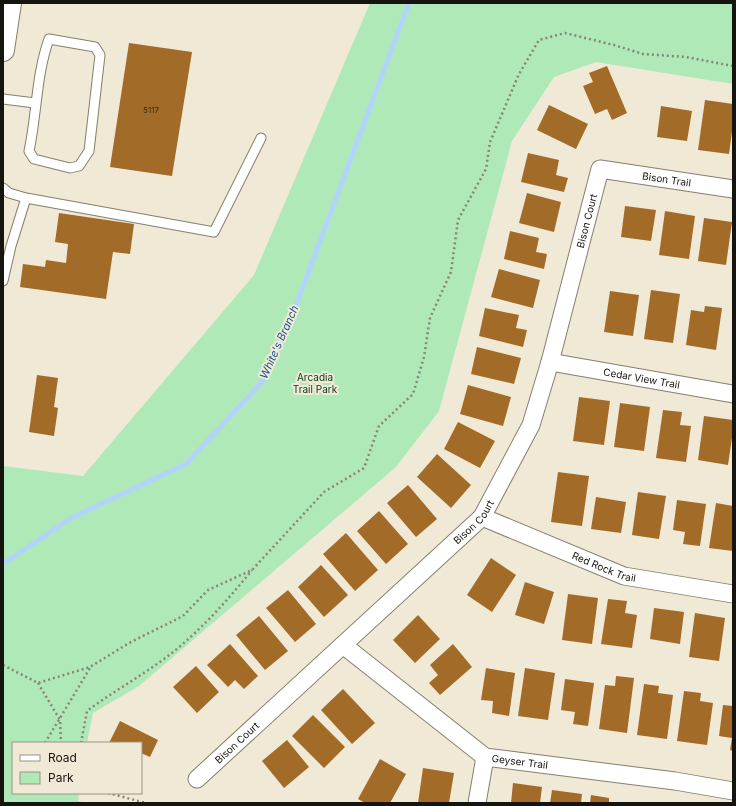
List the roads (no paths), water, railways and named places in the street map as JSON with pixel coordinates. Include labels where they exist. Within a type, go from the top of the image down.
[{"type":"main road","points":[[3,50],[10,3]]},
{"type":"street","name":"Bison Trail","points":[[600,169],[733,189]]},
{"type":"street","name":"Bison Court","points":[[197,779],[482,517],[531,425],[550,362],[600,169]]},
{"type":"street","name":"Cedar View Trail","points":[[550,362],[733,394]]},
{"type":"street","name":"Red Rock Trail","points":[[482,517],[624,576],[733,594]]},
{"type":"street","name":"Geyser Trail","points":[[343,645],[485,757],[675,781],[733,791]]},
{"type":"street","points":[[477,803],[485,757]]},
{"type":"lane","points":[[49,39],[95,47],[100,55],[89,151],[79,166],[70,168],[34,159],[29,150],[35,103],[45,51],[49,39]]},
{"type":"lane","points":[[3,99],[35,103]]},
{"type":"lane","points":[[3,188],[9,192],[26,198],[214,232],[261,138]]},
{"type":"lane","points":[[3,281],[7,245],[26,198]]},
{"type":"waterway","name":"White's Branch","points":[[3,564],[71,518],[186,464],[262,382],[297,303],[409,3]]},
{"type":"park label","name":"Arcadia Trail Park","points":[[315,382]]}]
